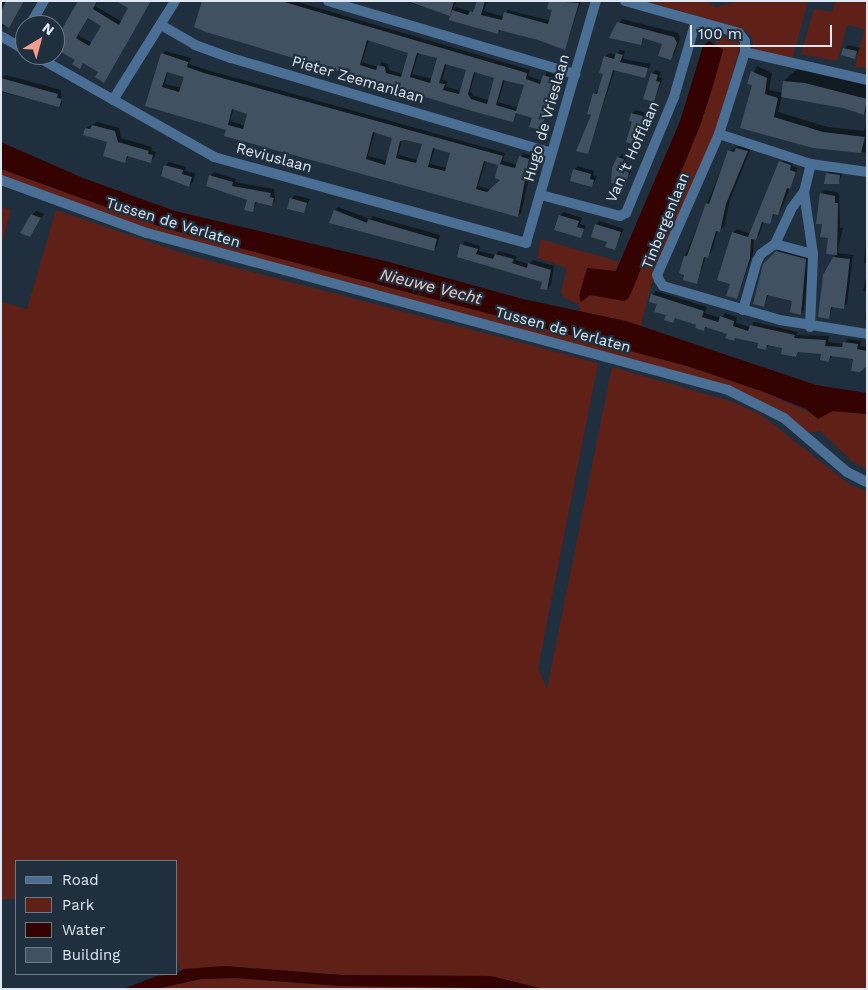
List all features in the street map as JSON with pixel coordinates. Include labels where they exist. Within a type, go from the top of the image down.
[{"type":"street","points":[[36,15],[44,1]]},
{"type":"street","points":[[113,100],[175,1]]},
{"type":"street","points":[[328,1],[575,74]]},
{"type":"street","name":"Hugo de Vrieslaan","points":[[526,243],[596,1]]},
{"type":"street","points":[[625,1],[739,33],[745,41],[745,52],[867,80]]},
{"type":"street","name":"Van 't Hofflaan","points":[[541,195],[620,216],[626,213],[674,97],[696,21]]},
{"type":"street","name":"Pieter Zeemanlaan","points":[[161,25],[195,45],[231,58],[552,153]]},
{"type":"street","points":[[1,36],[15,44]]},
{"type":"street","name":"Tinbergenlaan","points":[[745,52],[719,134],[658,275],[663,286],[743,310],[810,326],[867,334]]},
{"type":"street","name":"Reviuslaan","points":[[52,65],[214,157],[526,243]]},
{"type":"street","points":[[719,134],[811,164],[867,172]]},
{"type":"street","points":[[810,326],[813,254],[804,192],[811,164]]},
{"type":"street","name":"Tussen de Verlaten","points":[[1,180],[147,233],[728,390],[784,418],[847,472],[867,482]]},
{"type":"street","points":[[743,310],[757,261],[761,254],[775,244],[791,209],[804,192]]},
{"type":"street","points":[[775,244],[813,254]]},
{"type":"green space","points":[[646,1],[705,1],[716,7],[741,1],[808,1],[792,60],[754,50],[752,37],[744,30]]},
{"type":"green space","points":[[835,1],[867,1],[867,68],[855,67],[864,29],[847,25],[837,61],[801,54],[814,9],[832,12]]},
{"type":"green space","points":[[718,33],[740,43],[740,47],[718,124],[655,270],[641,326],[579,312],[580,306],[563,297],[561,291],[567,268],[538,258],[540,239],[620,262],[613,272],[587,268],[579,300],[590,295],[627,300],[706,108],[723,50],[715,42]]},
{"type":"green space","points":[[1,169],[164,228],[687,366],[764,392],[817,416],[833,411],[867,414],[867,470],[852,461],[820,431],[810,433],[779,410],[735,389],[155,232],[1,177]]},
{"type":"green space","points":[[1,207],[11,210],[1,246]]},
{"type":"green space","points":[[56,210],[191,256],[598,363],[538,668],[547,689],[612,367],[733,402],[760,414],[849,484],[867,492],[867,989],[544,989],[490,976],[342,975],[225,966],[180,970],[178,962],[178,860],[15,860],[15,898],[1,900],[1,302],[27,309]]},
{"type":"green space","points":[[235,978],[340,986],[468,985],[504,989],[156,989],[201,979]]},
{"type":"water","points":[[709,41],[723,50],[713,86],[700,126],[629,298],[624,301],[590,295],[581,302],[579,296],[587,268],[616,271],[680,121],[703,46]]},
{"type":"water","name":"Nieuwe Vecht","points":[[1,142],[83,178],[175,211],[389,262],[523,299],[626,321],[816,385],[867,393],[867,414],[833,411],[818,419],[806,409],[764,392],[687,366],[164,228],[1,169]]},
{"type":"water","points":[[225,966],[342,975],[491,976],[544,989],[340,986],[235,978],[201,979],[156,989],[123,989],[157,976],[178,975],[178,973],[184,969]]},
{"type":"building","points":[[6,1],[24,1],[9,28],[1,23],[1,11]]},
{"type":"building","points":[[78,1],[97,1],[93,9],[119,25],[128,8],[116,1],[151,1],[104,83],[95,77],[98,72],[83,63],[80,69],[72,64],[75,60],[65,54],[65,24]],"holes":[[[88,18],[101,26],[89,46],[76,38]]]},
{"type":"building","points":[[202,1],[281,1],[527,73],[526,79],[540,84],[543,75],[553,78],[552,82],[555,83],[541,130],[529,127],[532,118],[516,113],[513,122],[194,27]],"holes":[[[367,40],[408,53],[401,77],[386,73],[385,67],[378,65],[376,70],[360,65]],[[417,53],[437,58],[430,83],[410,77]],[[445,64],[466,70],[459,94],[443,90],[445,84],[439,83]],[[474,72],[494,78],[487,104],[471,99],[468,94]],[[503,80],[524,85],[516,111],[496,105]]]},
{"type":"building","points":[[407,1],[454,1],[450,16]]},
{"type":"building","points":[[477,1],[485,1],[481,15],[502,20],[504,12],[548,24],[552,10],[547,9],[549,1],[579,3],[565,50],[538,40],[499,30],[498,34],[449,20],[452,10],[468,15],[470,11],[473,12]]},
{"type":"building","points":[[617,22],[674,37],[677,43],[671,60],[658,56],[662,44],[643,38],[641,45],[609,38]]},
{"type":"building","points":[[843,48],[857,51],[855,59],[841,55]]},
{"type":"building","points":[[161,53],[188,62],[187,67],[204,73],[503,156],[500,164],[515,168],[519,156],[529,159],[518,217],[224,136],[226,130],[145,106]],"holes":[[[167,72],[184,77],[179,92],[162,87]],[[232,109],[247,114],[243,129],[228,125]],[[373,132],[392,138],[385,165],[366,159]],[[405,140],[422,144],[416,163],[396,158],[400,141]],[[433,148],[450,153],[445,171],[428,167]],[[484,161],[498,165],[495,178],[500,180],[487,192],[476,189]]]},
{"type":"building","points":[[616,53],[623,55],[620,62],[648,68],[645,78],[613,70],[588,154],[576,151],[591,115],[587,114],[593,93],[597,94],[603,74],[599,73],[604,56],[614,59]]},
{"type":"building","points":[[751,71],[767,78],[765,94],[778,98],[774,117],[823,132],[865,137],[861,153],[813,148],[740,128],[752,85],[747,84]]},
{"type":"building","points":[[651,73],[658,75],[656,81],[660,82],[654,102],[643,99]]},
{"type":"building","points":[[1,78],[58,94],[57,98],[62,99],[59,107],[1,91]]},
{"type":"building","points":[[783,81],[805,83],[867,99],[864,115],[843,108],[781,97]]},
{"type":"building","points":[[631,113],[643,116],[642,121],[646,122],[640,146],[626,142],[632,122],[629,121]]},
{"type":"building","points":[[92,125],[115,131],[118,142],[149,151],[148,154],[153,155],[151,163],[127,156],[125,163],[103,156],[107,142],[83,135],[85,128],[90,129]]},
{"type":"building","points":[[736,148],[748,151],[726,204],[720,232],[716,231],[708,258],[704,257],[697,284],[683,280],[684,275],[679,273],[684,256],[687,256],[706,203],[709,204],[728,150],[734,152]]},
{"type":"building","points":[[617,157],[624,159],[621,168],[629,173],[625,187],[611,183],[612,168]]},
{"type":"building","points":[[779,161],[791,165],[790,170],[796,172],[790,189],[787,188],[778,215],[773,214],[770,224],[762,222],[756,240],[751,239],[750,258],[737,299],[726,296],[730,284],[717,280],[732,232],[748,237]]},
{"type":"building","points":[[164,165],[183,170],[182,174],[192,177],[189,187],[161,176]]},
{"type":"building","points":[[573,169],[591,174],[590,179],[594,180],[592,187],[570,181]]},
{"type":"building","points":[[826,173],[840,175],[839,184],[824,184]]},
{"type":"building","points":[[209,175],[233,182],[232,186],[271,193],[270,197],[274,198],[272,206],[255,202],[253,212],[244,210],[247,200],[206,186]]},
{"type":"building","points":[[820,193],[835,196],[835,203],[838,203],[837,255],[826,254],[828,238],[820,237],[822,224],[816,224]]},
{"type":"building","points":[[290,198],[307,203],[304,213],[287,209]]},
{"type":"building","points":[[334,210],[367,223],[368,219],[437,239],[434,251],[329,223]]},
{"type":"building","points":[[31,214],[41,218],[30,237],[20,233]]},
{"type":"building","points":[[559,215],[579,221],[577,227],[584,229],[581,238],[554,230]]},
{"type":"building","points":[[595,224],[621,232],[615,250],[605,247],[607,242],[591,237]]},
{"type":"building","points":[[460,244],[478,249],[476,254],[493,259],[495,254],[514,259],[512,263],[527,268],[528,263],[551,270],[547,290],[540,289],[542,282],[457,257]]},
{"type":"building","points":[[776,251],[806,259],[801,315],[790,312],[792,301],[767,295],[764,307],[753,304],[763,264]]},
{"type":"building","points":[[833,257],[850,259],[844,309],[831,307],[829,319],[818,317],[823,275]]},
{"type":"building","points":[[651,294],[704,311],[702,317],[718,322],[720,316],[734,321],[733,326],[748,331],[750,325],[795,335],[794,338],[826,340],[825,346],[842,347],[843,342],[858,344],[857,349],[867,351],[867,366],[860,372],[851,371],[853,359],[830,356],[829,362],[820,360],[821,354],[798,352],[796,357],[781,354],[782,348],[767,345],[766,350],[757,348],[758,343],[735,338],[734,341],[725,338],[727,334],[705,327],[704,331],[695,328],[696,325],[675,318],[673,323],[664,320],[666,315],[654,312],[657,304],[649,302]]}]
